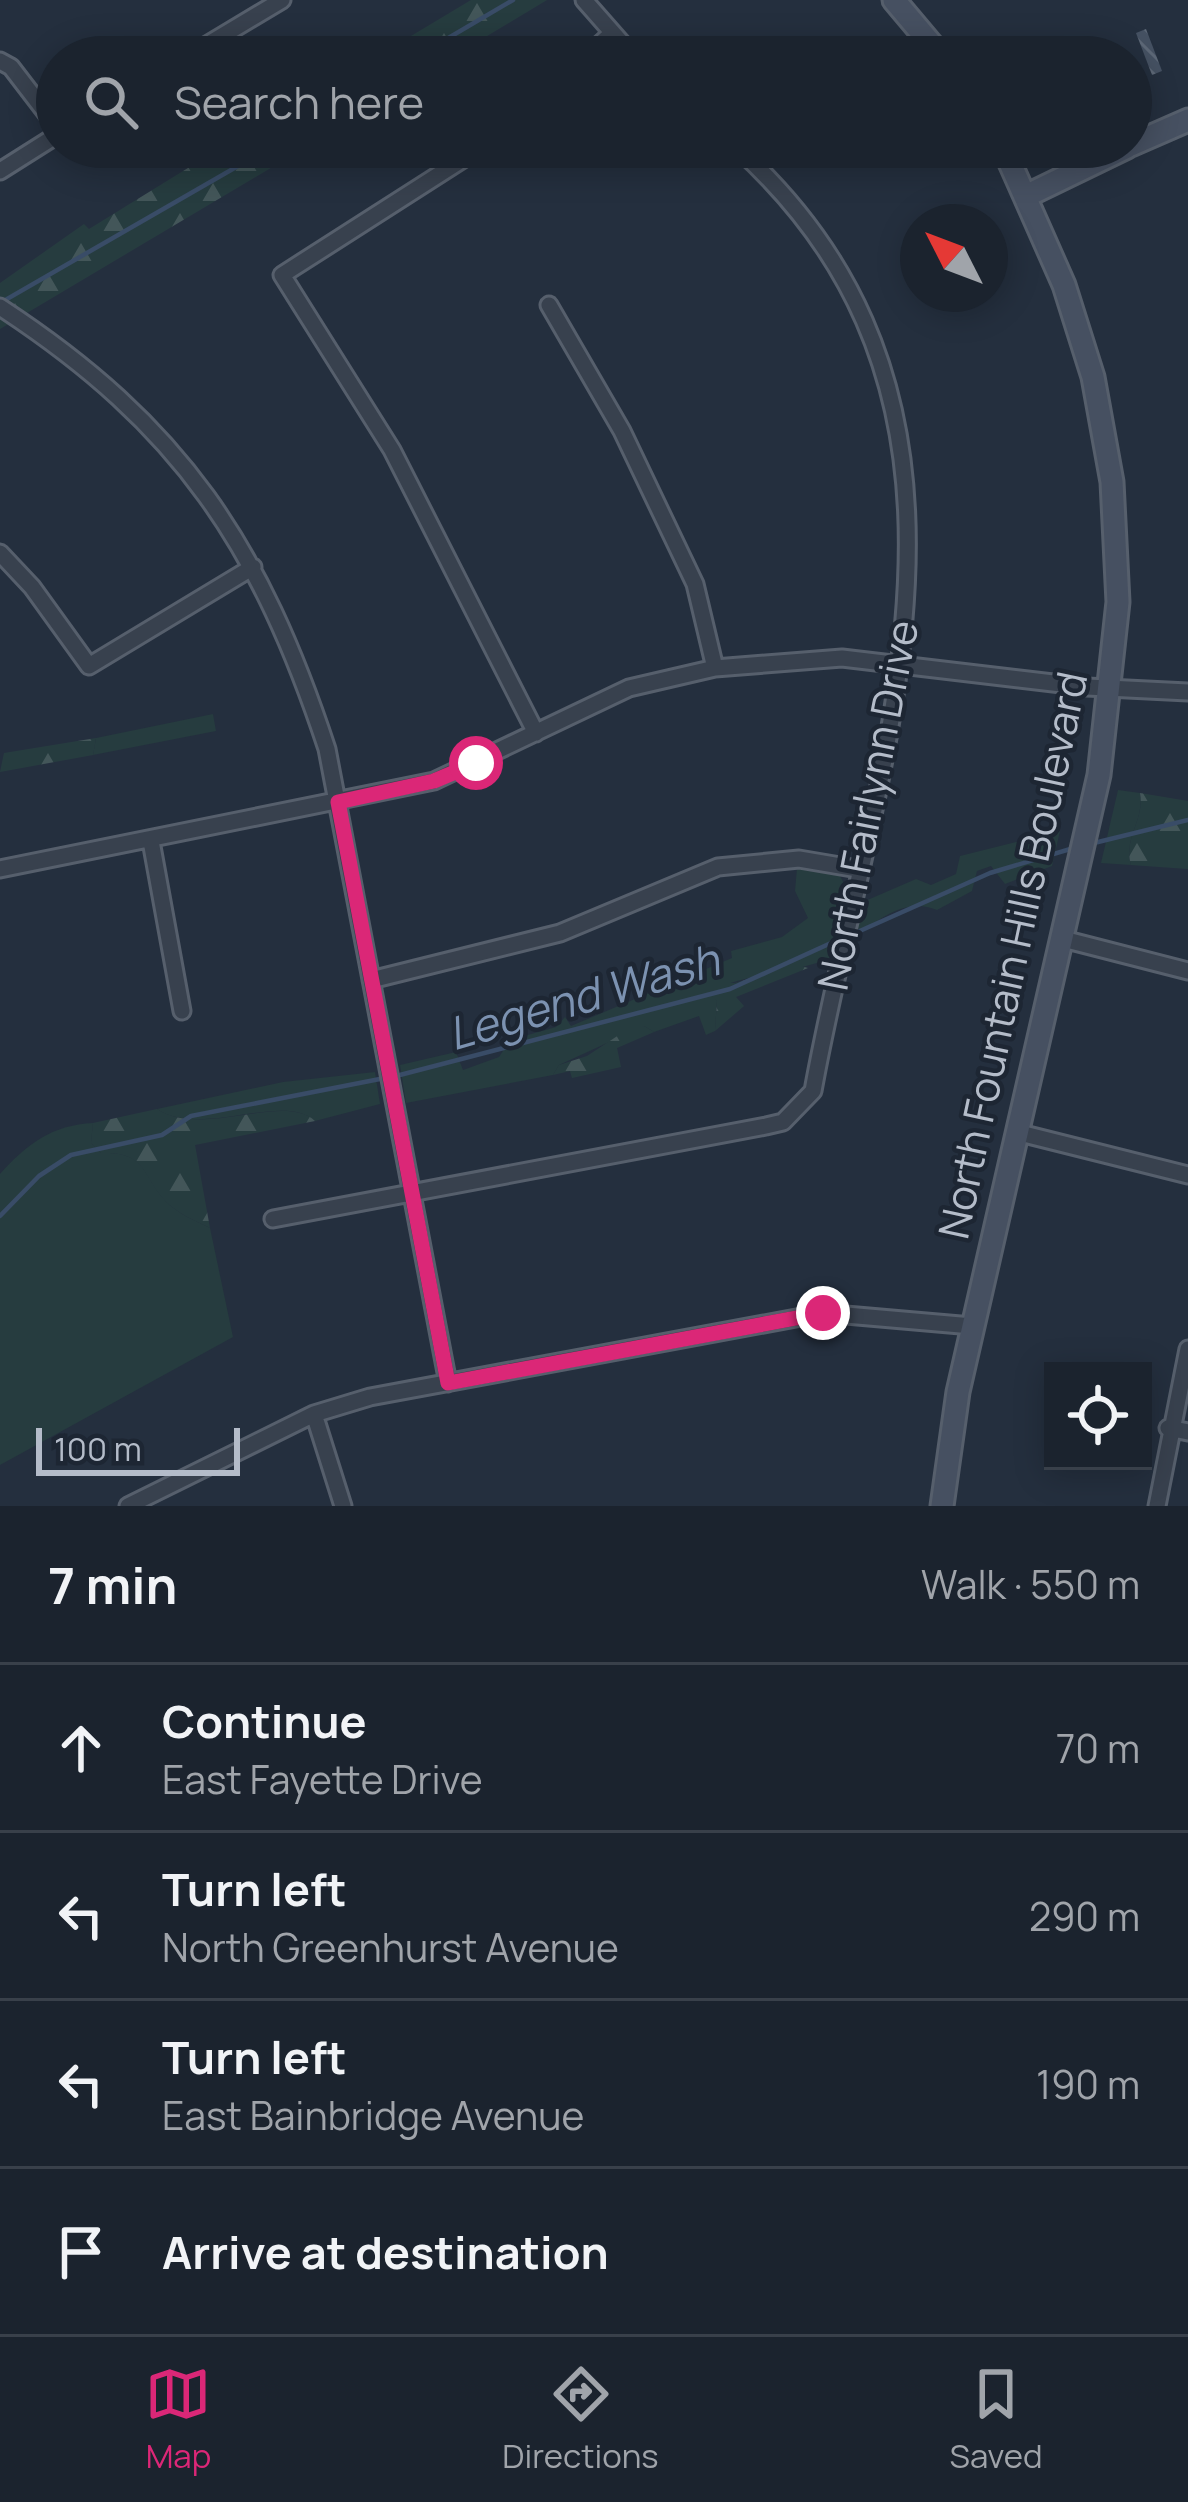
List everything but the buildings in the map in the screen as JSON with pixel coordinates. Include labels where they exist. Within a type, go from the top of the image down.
[{"type":"main road","points":[[894,0],[924,36]]},
{"type":"main road","points":[[1152,136],[1188,120]]},
{"type":"main road","name":"North Fountain Hills Boulevard","points":[[942,1506],[972,1326],[1063,939],[1112,690],[1119,568],[1103,426],[1064,285],[1014,168]]},
{"type":"main road","points":[[1028,195],[1084,168]]},
{"type":"street","points":[[218,36],[263,5],[282,0]]},
{"type":"street","points":[[584,0],[610,35]]},
{"type":"street","points":[[0,62],[11,67],[36,102]]},
{"type":"street","points":[[0,171],[36,146]]},
{"type":"street","points":[[449,168],[282,275],[392,450],[536,734]]},
{"type":"street","name":"North Fairlynn Drive","points":[[415,1192],[783,1122],[812,1090],[903,664],[910,529],[898,424],[864,318],[834,266],[758,168]]},
{"type":"street","points":[[549,305],[622,431],[694,584],[715,668]]},
{"type":"street","points":[[0,307],[54,342],[147,425],[202,488],[253,568],[298,658],[338,802],[448,1383]]},
{"type":"street","points":[[0,553],[32,586],[88,666],[253,568]]},
{"type":"street","points":[[0,869],[434,781],[629,688],[715,668],[778,659],[903,664],[1112,690],[1188,692]]},
{"type":"street","points":[[151,841],[182,1011]]},
{"type":"street","points":[[371,980],[560,933],[718,867],[799,859],[858,869]]},
{"type":"street","points":[[1063,939],[1188,971]]},
{"type":"street","points":[[1020,1133],[1188,1175]]},
{"type":"street","points":[[273,1219],[415,1192]]},
{"type":"street","points":[[128,1506],[314,1414],[448,1383],[823,1313],[972,1326]]},
{"type":"street","points":[[1157,1506],[1168,1427],[1188,1349]]},
{"type":"street","points":[[314,1414],[344,1506]]},
{"type":"street","points":[[1168,1427],[1188,1432]]},
{"type":"green space","points":[[471,0],[547,0],[487,36],[411,36]]},
{"type":"green space","points":[[188,168],[271,168],[0,329],[0,283],[84,224],[89,229]]},
{"type":"green space","points":[[213,714],[216,731],[93,755],[96,738]]},
{"type":"green space","points":[[96,738],[93,755],[0,772],[4,753]]},
{"type":"green space","points":[[1118,790],[1140,793],[1131,865],[1101,863]]},
{"type":"green space","points":[[1140,793],[1188,801],[1188,869],[1131,865]]},
{"type":"green space","points":[[1060,831],[1052,866],[1005,884],[991,866],[977,871],[972,891],[937,910],[922,906],[894,911],[832,949],[830,958],[711,991],[717,1001],[715,1031],[706,1035],[699,1016],[654,1032],[644,1026],[559,1065],[553,1075],[406,1103],[400,1065],[456,1052],[463,1070],[499,1057],[510,1040],[556,1027],[565,1017],[571,1026],[732,958],[731,951],[782,937],[808,918],[795,891],[797,868],[840,876],[846,887],[842,911],[916,879],[931,885],[956,874],[960,856]]},
{"type":"green space","points":[[798,965],[808,968],[736,997],[744,1006],[715,1031],[717,1001],[702,983],[735,983]]},
{"type":"green space","points":[[644,1026],[654,1032],[617,1048],[621,1067],[572,1078],[570,1071],[553,1075],[559,1065],[587,1056],[628,1029]]},
{"type":"green space","points":[[375,1072],[380,1104],[315,1121],[283,1111],[196,1119],[157,1109],[283,1082]]},
{"type":"green space","points":[[157,1109],[196,1119],[284,1111],[315,1121],[195,1145],[210,1228],[164,1199],[130,1157],[101,1153],[91,1143],[93,1123]]},
{"type":"green space","points":[[93,1123],[91,1143],[101,1153],[130,1157],[175,1209],[210,1228],[233,1337],[0,1465],[0,1174],[41,1138]]},
{"type":"waterway","points":[[452,36],[513,0]]},
{"type":"waterway","points":[[0,303],[235,168]]},
{"type":"waterway","name":"Legend Wash","points":[[1094,843],[1188,820]]},
{"type":"waterway","name":"Legend Wash","points":[[853,934],[990,873],[1077,847]]},
{"type":"waterway","name":"Legend Wash","points":[[396,1076],[730,989],[842,938]]},
{"type":"waterway","name":"Legend Wash","points":[[0,1216],[39,1176],[71,1155],[162,1135],[191,1116],[385,1078]]},
{"type":"route","points":[[476,763],[434,781],[338,802],[448,1383],[823,1313]]}]
